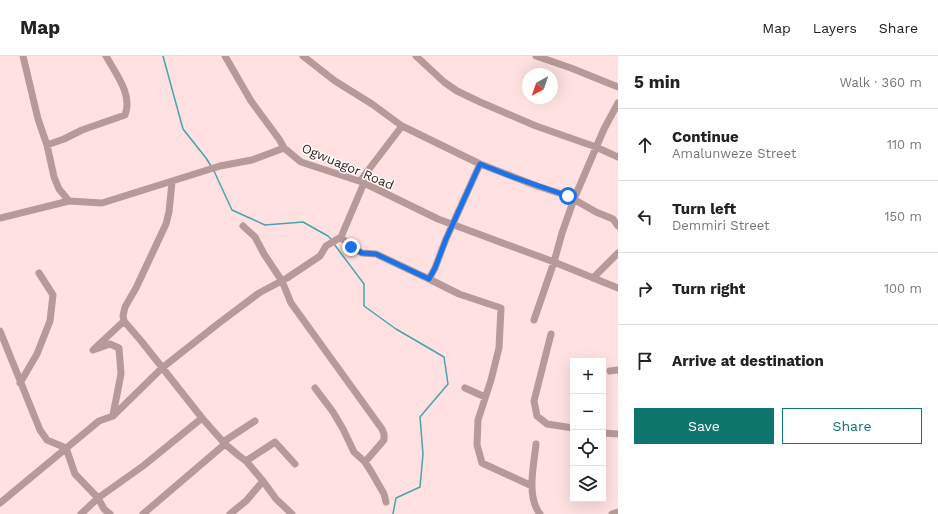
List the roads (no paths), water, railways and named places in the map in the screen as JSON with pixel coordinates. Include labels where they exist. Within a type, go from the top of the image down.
[{"type":"street","points":[[24,56],[38,119],[47,145],[54,177],[59,189],[69,201]]},
{"type":"street","points":[[47,145],[82,130],[125,115],[128,108],[126,95],[106,56]]},
{"type":"street","name":"Ogwuagor Road","points":[[225,56],[251,101],[284,148],[301,162],[362,182],[413,208],[452,225],[554,262],[618,288]]},
{"type":"street","points":[[303,56],[335,81],[372,104],[402,126],[480,164],[574,199],[596,212],[613,219],[618,226]]},
{"type":"street","points":[[416,56],[444,82],[457,91],[536,126],[596,147],[618,157]]},
{"type":"street","points":[[536,56],[618,87]]},
{"type":"street","points":[[534,320],[574,199],[604,129],[618,103]]},
{"type":"street","points":[[0,504],[99,422],[113,416],[162,368],[254,297],[320,256],[326,246],[341,237],[362,182],[402,126]]},
{"type":"street","points":[[0,218],[69,201],[102,203],[220,166],[252,160],[284,148]]},
{"type":"street","points":[[429,279],[480,164]]},
{"type":"street","points":[[172,182],[169,212],[166,224],[136,288],[125,307],[123,316],[124,321],[202,418],[224,443],[246,461],[276,499],[292,514]]},
{"type":"street","points":[[243,226],[255,237],[264,254],[282,281],[291,303],[382,429],[384,440],[364,462]]},
{"type":"street","points":[[341,237],[351,247],[362,253],[376,254],[459,294],[501,308],[499,348],[491,380],[478,420],[477,445],[482,463],[532,486]]},
{"type":"street","points":[[592,278],[618,253]]},
{"type":"street","points":[[20,383],[37,354],[50,321],[53,295],[39,273]]},
{"type":"street","points":[[113,416],[121,374],[119,348],[110,344],[93,350],[124,321]]},
{"type":"street","points":[[0,331],[40,430],[47,440],[66,448],[75,474],[98,498],[104,509],[110,514]]},
{"type":"street","points":[[551,334],[534,401],[538,416],[547,424],[570,428]]},
{"type":"street","points":[[610,371],[618,370]]},
{"type":"street","points":[[315,388],[333,412],[354,452],[372,473],[384,494],[386,502]]},
{"type":"street","points":[[465,388],[485,397]]},
{"type":"street","points":[[81,514],[98,498],[144,466],[202,418]]},
{"type":"street","points":[[143,514],[224,443],[255,421]]},
{"type":"street","points":[[606,433],[618,434]]},
{"type":"street","points":[[246,461],[275,442],[295,464]]},
{"type":"street","points":[[536,444],[532,486],[533,497],[540,514]]},
{"type":"street","points":[[230,514],[246,501],[263,481]]},
{"type":"street","points":[[612,514],[618,512]]},
{"type":"waterway","points":[[163,56],[183,129],[211,166]]},
{"type":"waterway","points":[[214,171],[232,210],[265,225],[303,222],[331,239]]},
{"type":"waterway","points":[[334,244],[364,284],[364,306],[396,329],[444,357],[448,384],[420,417],[423,454],[420,487],[396,498],[393,514]]}]
